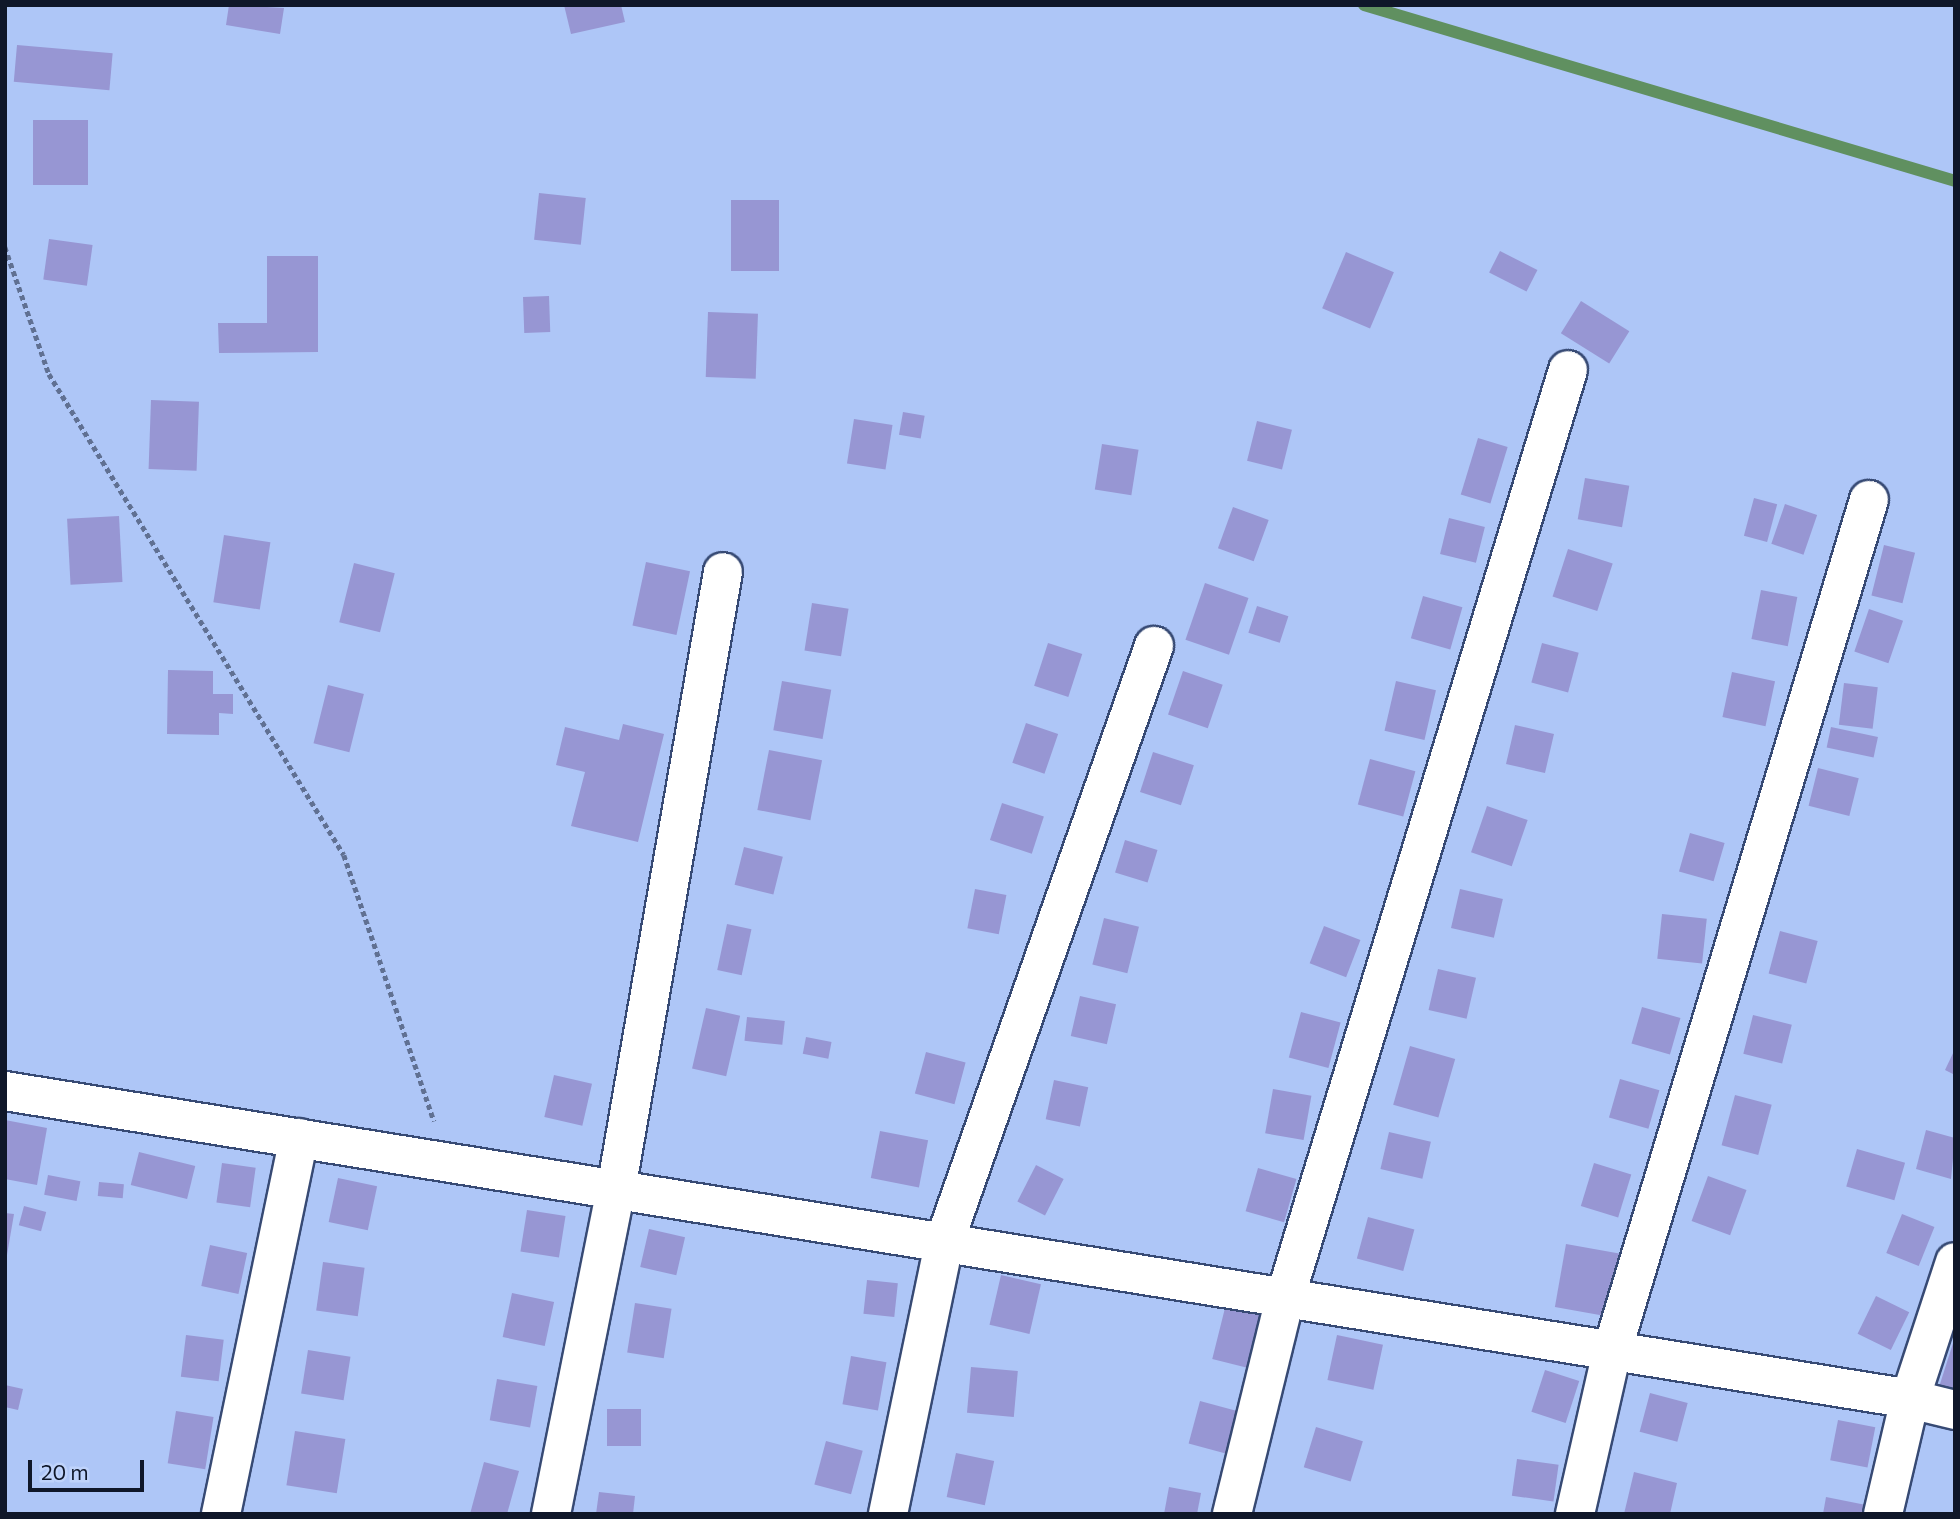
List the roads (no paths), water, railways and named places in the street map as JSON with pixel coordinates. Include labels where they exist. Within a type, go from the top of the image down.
[{"type":"street","points":[[1232,1514],[1285,1298],[1569,370]]},
{"type":"street","points":[[1575,1514],[1612,1351],[1870,500]]},
{"type":"street","points":[[551,1514],[616,1190],[723,572]]},
{"type":"street","points":[[888,1514],[944,1243],[1154,646]]},
{"type":"street","points":[[5,1091],[1910,1399],[1955,1410]]},
{"type":"street","points":[[221,1514],[299,1138]]},
{"type":"street","points":[[1883,1514],[1910,1399],[1955,1262]]},
{"type":"waterway","points":[[1364,5],[1955,181]]}]
